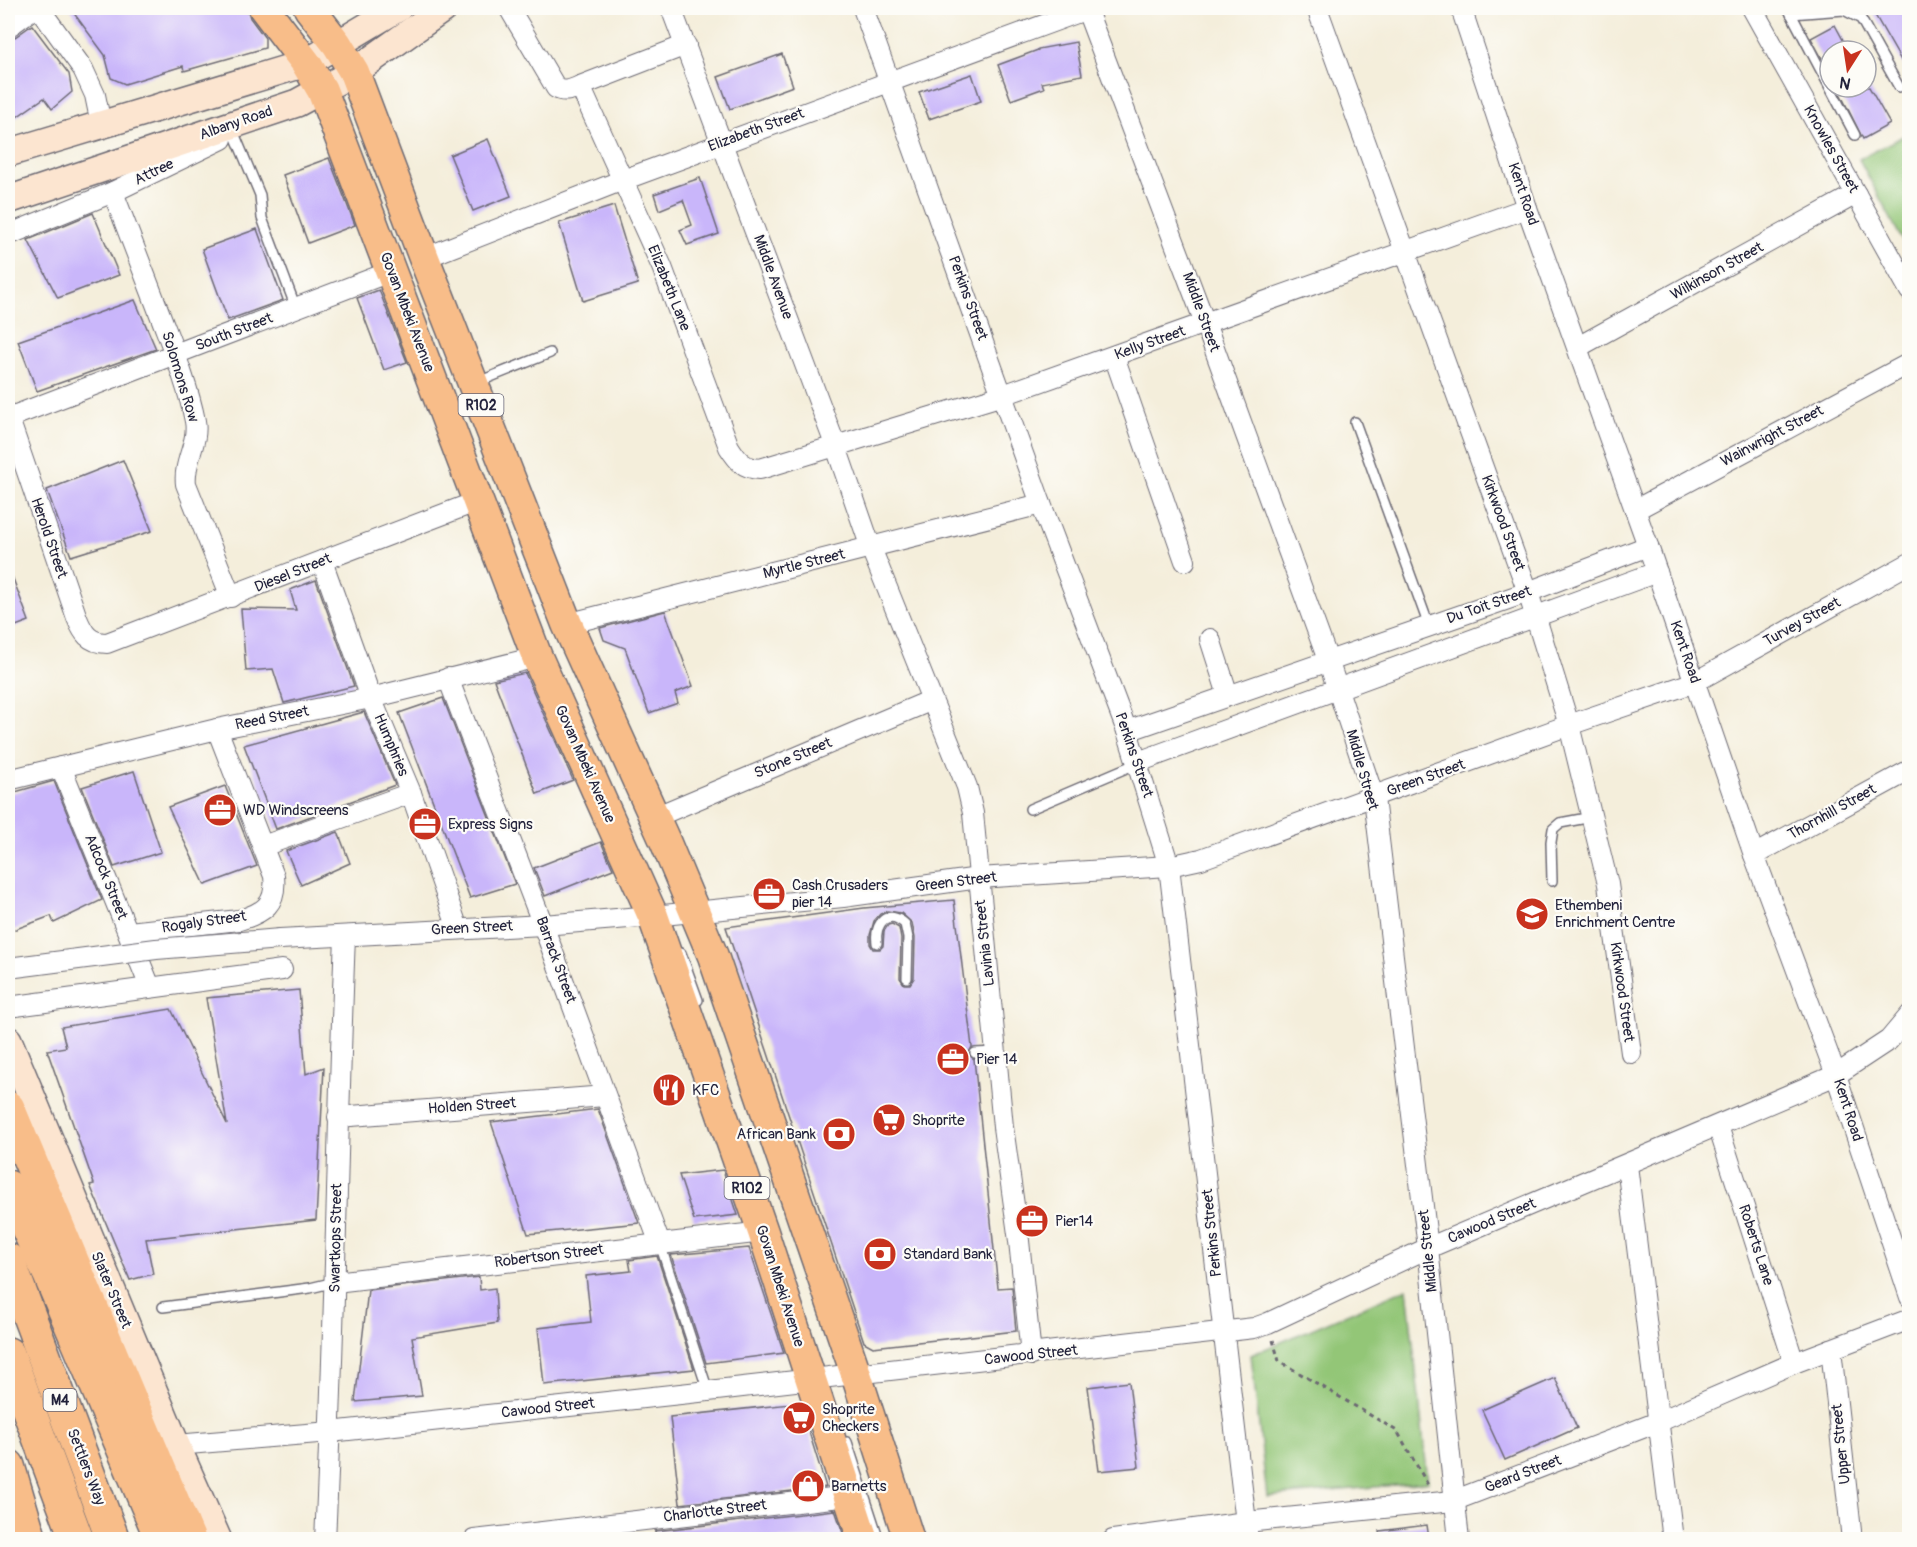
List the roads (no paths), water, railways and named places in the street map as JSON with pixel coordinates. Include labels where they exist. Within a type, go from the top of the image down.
[{"type":"highway","points":[[8,1108],[189,1539]]},
{"type":"highway","points":[[8,1187],[51,1275],[162,1539]]},
{"type":"highway","name":"Settlers Way","points":[[8,1260],[112,1539]]},
{"type":"highway","name":"M4","points":[[8,1354],[77,1539]]},
{"type":"highway","points":[[8,1466],[30,1539]]},
{"type":"main road","name":"Govan Mbeki Avenue","points":[[264,8],[323,59],[424,258],[567,624],[655,817],[673,913],[762,1232],[834,1377],[909,1539]]},
{"type":"main road","name":"Albany Road","points":[[8,153],[323,59],[398,8]]},
{"type":"main road","name":"Albany Road","points":[[8,200],[323,59],[444,8]]},
{"type":"main road","name":"Govan Mbeki Avenue","points":[[323,59],[392,271],[537,657],[673,913],[727,992],[834,1377],[849,1496],[863,1539]]},
{"type":"main road","name":"Slater Street","points":[[8,1040],[176,1445],[218,1539]]},
{"type":"street","points":[[8,27],[34,8]]},
{"type":"street","points":[[39,8],[83,69],[95,95],[101,124]]},
{"type":"street","points":[[509,8],[556,88],[561,91],[567,91],[686,45]]},
{"type":"street","name":"Middle Avenue","points":[[671,8],[872,548]]},
{"type":"street","name":"Perkins Street","points":[[863,8],[1041,504],[1127,731],[1170,866],[1247,1531]]},
{"type":"street","name":"Elizabeth Street","points":[[424,258],[623,180],[1087,8]]},
{"type":"street","name":"Middle Street","points":[[1087,8],[1328,660],[1374,798],[1428,1248],[1445,1502],[1459,1539]]},
{"type":"street","name":"Kirkwood Street","points":[[1317,8],[1528,592],[1569,725],[1608,884],[1631,1053]]},
{"type":"street","name":"Kent Road","points":[[1461,8],[1527,208],[1648,546],[1754,855],[1836,1075],[1910,1297]]},
{"type":"street","name":"Knowles Street","points":[[1752,8],[1910,291]]},
{"type":"street","name":"Attree","points":[[8,235],[113,192],[234,133],[323,59]]},
{"type":"street","name":"Elizabeth Lane","points":[[580,86],[662,267],[729,447],[742,465],[760,469],[769,466]]},
{"type":"street","name":"Solomons Row","points":[[113,192],[175,354],[195,421],[194,445],[184,472],[186,484],[231,597]]},
{"type":"street","name":"Wilkinson Street","points":[[1578,347],[1856,194]]},
{"type":"street","name":"Kelly Street","points":[[769,466],[1003,395],[1527,208]]},
{"type":"street","name":"South Street","points":[[8,417],[392,271]]},
{"type":"street","points":[[1114,356],[1185,561]]},
{"type":"street","name":"Wainwright Street","points":[[1635,510],[1910,363]]},
{"type":"street","name":"Herold Street","points":[[8,417],[82,631],[90,640],[107,643]]},
{"type":"street","name":"Diesel Street","points":[[107,643],[478,501]]},
{"type":"street","name":"Myrtle Street","points":[[567,624],[1041,504]]},
{"type":"street","name":"Du Toit Street","points":[[1127,731],[1528,592],[1648,546]]},
{"type":"street","name":"Lavinia Street","points":[[872,548],[960,766],[973,813],[1003,1127],[1019,1241],[1031,1355]]},
{"type":"street","name":"Humphries","points":[[322,561],[371,698],[411,793],[458,929]]},
{"type":"street","name":"Turvey Street","points":[[1695,681],[1910,563]]},
{"type":"street","points":[[1138,762],[1657,572]]},
{"type":"street","points":[[1210,639],[1228,695]]},
{"type":"street","name":"Reed Street","points":[[8,780],[218,729],[371,698],[537,657]]},
{"type":"street","name":"Barrack Street","points":[[448,678],[543,925],[660,1244]]},
{"type":"street","name":"Green Street","points":[[8,969],[156,949],[280,939],[543,925],[843,897],[979,878],[1170,866],[1201,859],[1695,681]]},
{"type":"street","name":"Stone Street","points":[[655,817],[932,700]]},
{"type":"street","name":"Rogaly Street","points":[[129,932],[239,920],[264,909],[272,900],[275,885],[263,846],[218,729]]},
{"type":"street","name":"Adcock Street","points":[[61,767],[150,987]]},
{"type":"street","name":"Thornhill Street","points":[[1754,855],[1910,770]]},
{"type":"street","points":[[263,846],[411,793]]},
{"type":"street","name":"Swartkops Street","points":[[325,1539],[345,936]]},
{"type":"street","points":[[8,1008],[282,970]]},
{"type":"street","name":"Cawood Street","points":[[176,1445],[330,1432],[708,1391],[1254,1328],[1428,1248],[1836,1075],[1889,1040],[1910,1015]]},
{"type":"street","name":"Holden Street","points":[[338,1117],[605,1096]]},
{"type":"street","name":"Roberts Lane","points":[[1718,1126],[1794,1364]]},
{"type":"street","points":[[1627,1165],[1673,1539]]},
{"type":"street","name":"Robertson Street","points":[[335,1282],[762,1232]]},
{"type":"street","name":"Geard Street","points":[[1113,1539],[1247,1531],[1445,1502],[1658,1422],[1794,1364],[1910,1319]]},
{"type":"street","name":"Upper Street","points":[[1831,1349],[1852,1539]]},
{"type":"street","name":"Charlotte Street","points":[[474,1539],[849,1496]]},
{"type":"lane","points":[[1855,135],[1790,11],[1844,10],[1861,19],[1899,87]]},
{"type":"lane","points":[[323,59],[480,431]]},
{"type":"lane","points":[[234,133],[260,195],[262,218],[296,308]]},
{"type":"lane","points":[[473,384],[550,353]]},
{"type":"lane","points":[[1355,422],[1429,626]]},
{"type":"lane","points":[[1030,809],[1138,762]]},
{"type":"lane","points":[[1552,881],[1553,829],[1560,823],[1592,816]]},
{"type":"lane","points":[[877,943],[876,932],[881,922],[896,918],[905,924],[909,938],[907,978]]},
{"type":"lane","points":[[678,945],[702,1011]]},
{"type":"lane","points":[[710,978],[736,1054]]},
{"type":"lane","points":[[975,1053],[996,1052]]},
{"type":"lane","points":[[660,1244],[708,1391]]},
{"type":"lane","points":[[163,1307],[310,1288],[335,1282]]},
{"type":"lane","points":[[843,1430],[879,1539]]},
{"type":"place","name":"WD Windscreens","points":[[220,810]]},
{"type":"place","name":"Express Signs","points":[[425,824]]},
{"type":"place","name":"Cash Crusaders pier 14","points":[[769,894]]},
{"type":"place","name":"Ethembeni Enrichment Centre","points":[[1532,914]]},
{"type":"place","name":"Pier 14","points":[[953,1059]]},
{"type":"place","name":"KFC","points":[[669,1090]]},
{"type":"place","name":"Shoprite","points":[[889,1120]]},
{"type":"place","name":"African Bank","points":[[839,1134]]},
{"type":"place","name":"Pier14","points":[[1032,1221]]},
{"type":"place","name":"Standard Bank","points":[[880,1254]]},
{"type":"place","name":"Shoprite Checkers","points":[[799,1418]]},
{"type":"place","name":"Barnetts","points":[[808,1486]]}]
